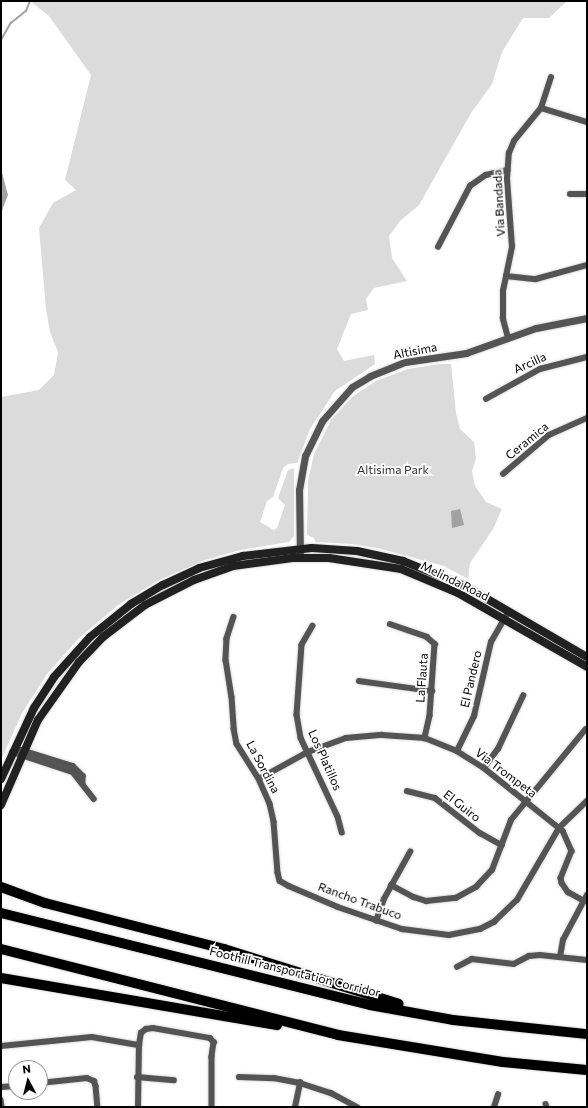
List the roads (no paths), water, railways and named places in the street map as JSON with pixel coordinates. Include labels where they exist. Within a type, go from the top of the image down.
[{"type":"highway","points":[[1,887],[45,903],[224,949],[357,992],[453,1020]]},
{"type":"highway","name":"Foothill Transportation Corridor","points":[[1,913],[370,1005],[453,1020],[587,1034]]},
{"type":"highway","points":[[1,949],[338,1035]]},
{"type":"highway","points":[[1,978],[503,1062],[587,1070]]},
{"type":"main road","name":"Melinda Road","points":[[1,779],[13,750],[34,708],[54,677],[90,637],[125,608],[163,585],[199,568],[243,556],[300,549],[357,551],[403,561],[465,586],[506,616],[587,667]]},
{"type":"main road","name":"Melinda Road","points":[[1,805],[22,753],[44,710],[78,662],[103,637],[145,605],[194,580],[226,569],[300,558],[344,559],[401,569],[458,592],[587,657]]},
{"type":"street","name":"Via Bandada","points":[[508,338],[503,319],[503,291],[512,247],[508,170],[509,153],[514,141],[541,108],[551,78]]},
{"type":"street","points":[[541,108],[587,122]]},
{"type":"street","points":[[438,247],[470,186],[486,175],[508,170]]},
{"type":"street","points":[[570,194],[587,194]]},
{"type":"street","points":[[506,276],[536,279],[587,265]]},
{"type":"street","name":"Altisima","points":[[300,558],[299,490],[305,456],[319,425],[339,399],[370,376],[389,367],[405,362],[466,353],[536,328],[587,318]]},
{"type":"street","name":"Arcilla","points":[[486,399],[540,369],[587,357]]},
{"type":"street","name":"Ceramica","points":[[503,474],[549,435],[587,418]]},
{"type":"street","name":"El Pandero","points":[[457,751],[474,716],[486,657],[506,616]]},
{"type":"street","name":"La Sordina","points":[[234,617],[227,639],[226,660],[232,697],[234,728],[245,760],[259,779],[274,822],[280,881]]},
{"type":"street","name":"La Flauta","points":[[390,624],[427,637],[435,644],[432,690],[425,738]]},
{"type":"street","name":"Los Platillos","points":[[313,626],[302,645],[297,708],[301,738],[338,817],[342,832]]},
{"type":"street","points":[[359,681],[432,690]]},
{"type":"street","points":[[484,768],[498,749],[523,696]]},
{"type":"street","points":[[391,885],[414,897],[426,900],[456,898],[476,887],[485,878],[502,845],[511,820],[585,730]]},
{"type":"street","name":"Via Trompeta","points":[[259,779],[308,752],[329,743],[364,735],[425,738],[457,751],[484,768],[558,828],[568,839],[572,850],[561,878],[562,883],[568,892],[584,901]]},
{"type":"street","points":[[13,750],[66,769],[83,783],[94,799]]},
{"type":"street","name":"El Guiro","points":[[407,791],[434,798],[480,834],[502,845]]},
{"type":"street","name":"Rancho Trabuco","points":[[280,881],[376,921],[432,935],[457,934],[480,929],[494,922],[517,900],[558,828],[587,801]]},
{"type":"street","points":[[376,921],[391,885],[410,852]]},
{"type":"street","points":[[560,957],[563,940],[587,895]]},
{"type":"street","points":[[457,968],[472,959],[514,964],[529,956],[587,960]]},
{"type":"street","points":[[138,1107],[137,1077],[141,1033],[146,1029],[153,1028],[210,1038],[214,1042],[212,1057],[212,1107]]},
{"type":"street","points":[[1,1046],[86,1037],[139,1045]]},
{"type":"street","points":[[137,1077],[174,1080]]},
{"type":"street","points":[[239,1077],[274,1078],[300,1083],[331,1093],[357,1107]]},
{"type":"street","points":[[48,1082],[87,1078],[96,1086],[98,1107]]},
{"type":"street","points":[[295,1107],[300,1083]]},
{"type":"street","points":[[494,1107],[498,1095]]},
{"type":"street","points":[[1,1100],[2,1107]]},
{"type":"waterway","points":[[1,40],[11,23],[26,11],[30,1]]},
{"type":"park label","name":"Altisima Park","points":[[393,470]]}]
